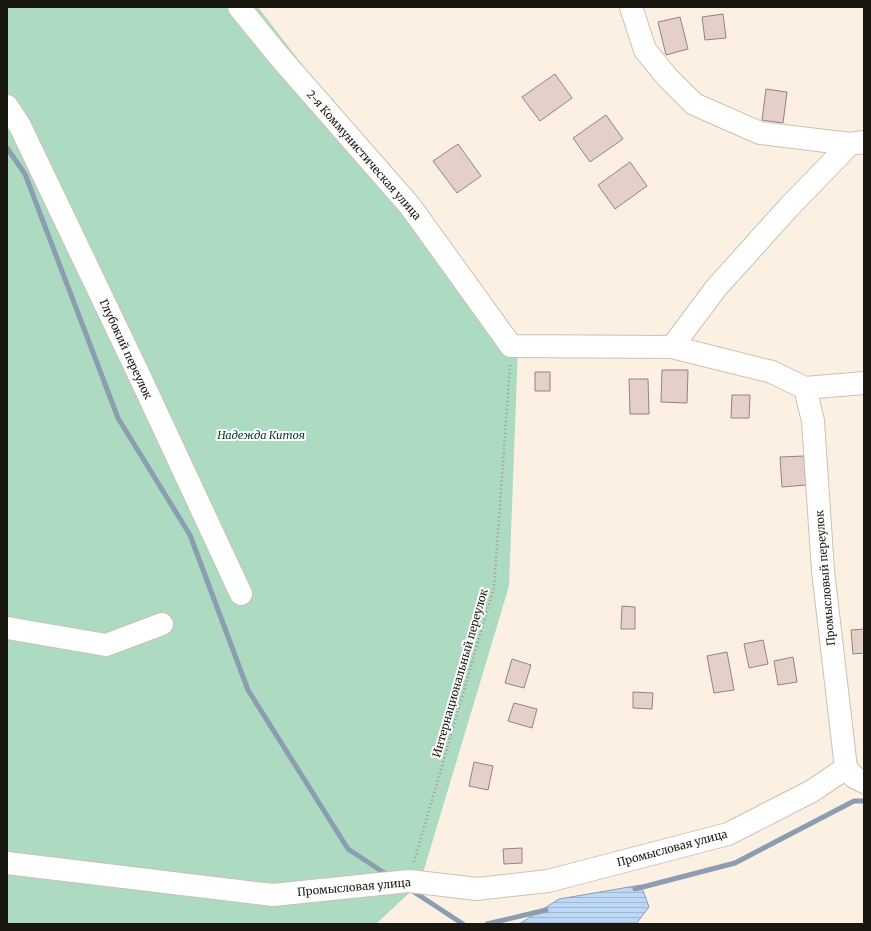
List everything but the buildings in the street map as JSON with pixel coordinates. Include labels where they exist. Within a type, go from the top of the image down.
[{"type":"street","name":"2-я Коммунистическая улица","points":[[239,7],[276,54],[410,206],[511,346]]},
{"type":"street","points":[[631,7],[645,50],[667,77],[694,104],[760,133],[857,143]]},
{"type":"street","name":"Глубокий переулок","points":[[7,106],[20,126],[241,594]]},
{"type":"street","points":[[672,347],[716,288],[788,207],[857,143]]},
{"type":"street","points":[[511,346],[672,347],[772,372],[805,388],[864,383]]},
{"type":"street","name":"Промысловый переулок","points":[[805,388],[813,421],[823,571],[846,768]]},
{"type":"street","points":[[7,628],[106,645],[162,624]]},
{"type":"street","points":[[846,768],[854,777],[864,782]]},
{"type":"street","name":"Промысловая улица","points":[[7,863],[273,895],[409,881],[477,889],[555,879],[728,834],[812,791],[846,768]]},
{"type":"path","name":"Интернациональный переулок","points":[[409,881],[494,587],[511,346]]},
{"type":"green space","name":"Надежда Китоя","points":[[7,7],[258,7],[518,347],[509,586],[420,883],[376,924],[7,924]]},
{"type":"water","points":[[641,885],[649,907],[636,924],[519,924],[559,899]]},
{"type":"waterway","points":[[7,148],[25,174],[118,418],[190,535],[248,690],[348,849],[389,876]]},
{"type":"waterway","points":[[635,889],[735,863],[854,801],[864,801]]},
{"type":"waterway","points":[[411,890],[463,924]]},
{"type":"waterway","points":[[487,924],[546,910]]}]
